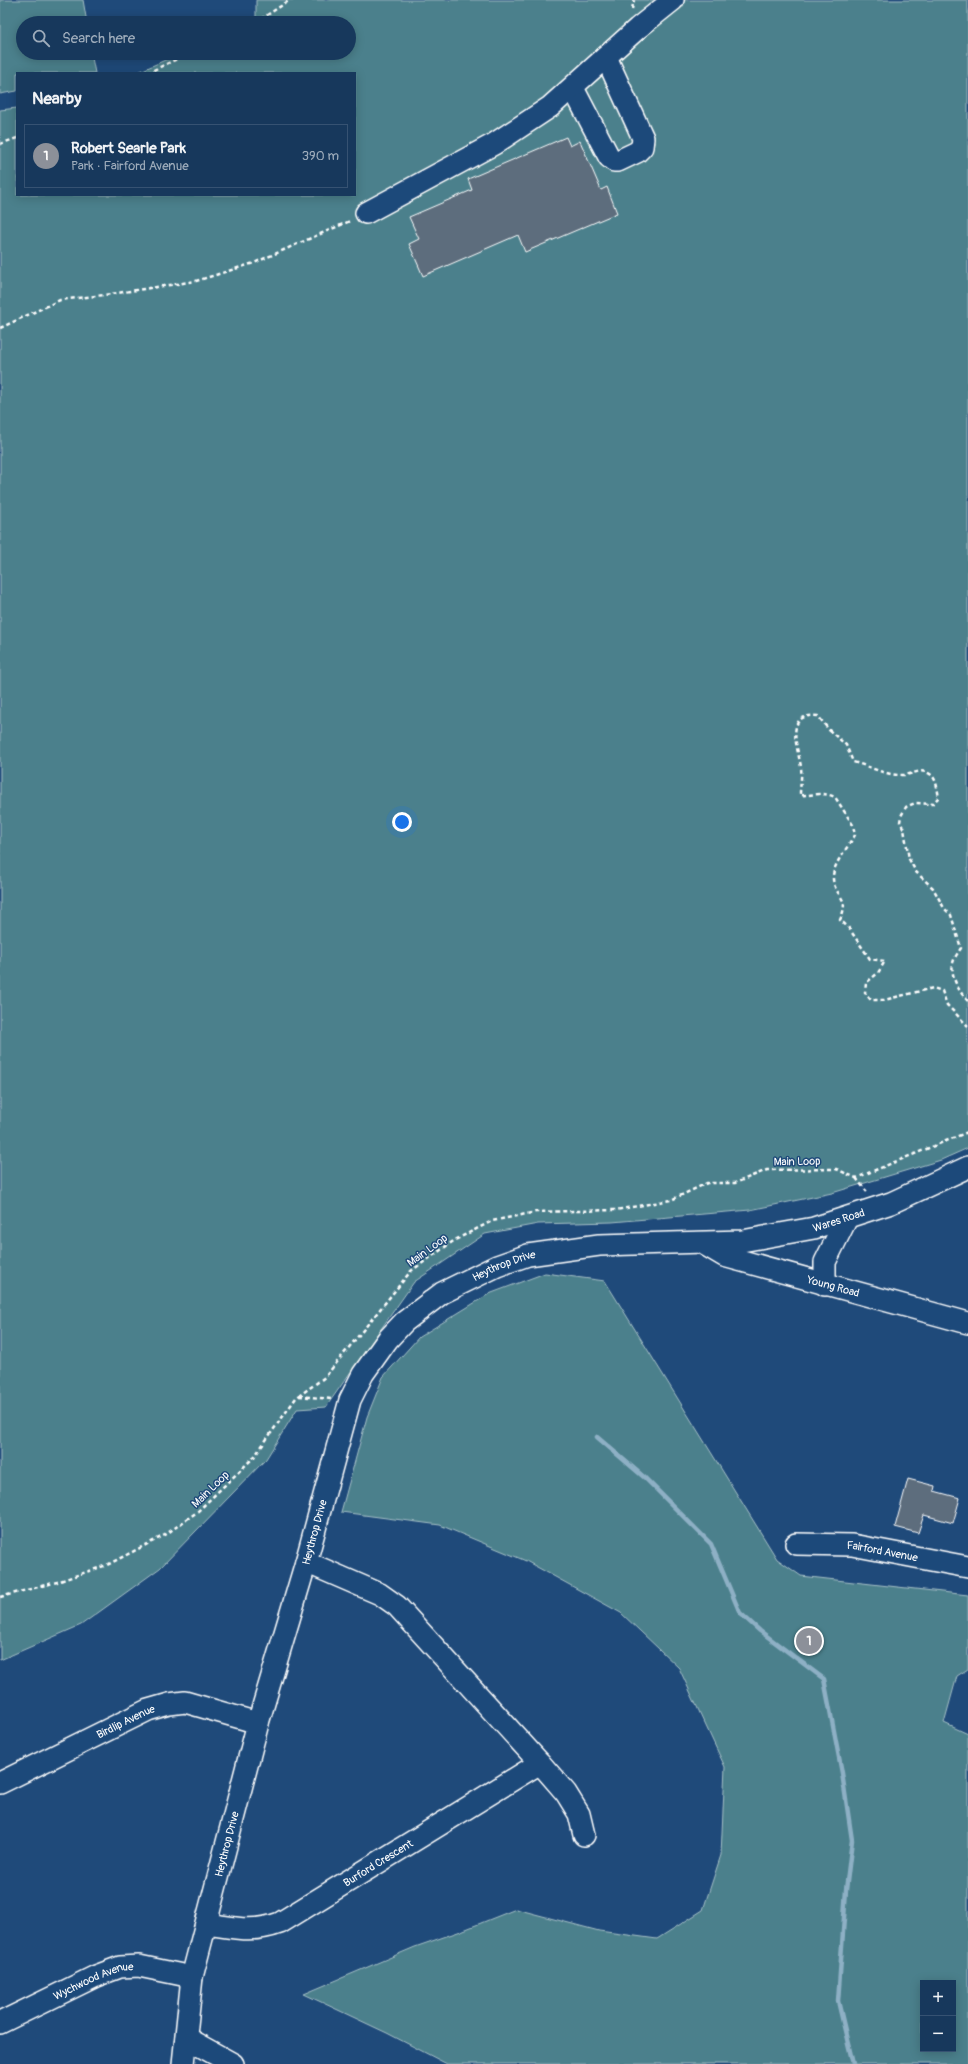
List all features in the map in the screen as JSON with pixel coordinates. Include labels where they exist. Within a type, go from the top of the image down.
[{"type":"street","points":[[366,213],[494,144],[550,107],[573,88],[638,28],[674,0]]},
{"type":"street","points":[[573,88],[608,157],[614,161],[618,161],[637,152],[642,147],[643,138],[606,57]]},
{"type":"street","name":"Wares Road","points":[[701,1243],[777,1236],[814,1228],[892,1203],[968,1167]]},
{"type":"street","points":[[825,1284],[825,1262],[847,1218]]},
{"type":"street","name":"Young Road","points":[[701,1243],[724,1256],[968,1323]]},
{"type":"street","name":"Heythrop Drive","points":[[183,2064],[192,1977],[258,1723],[306,1562],[350,1400],[363,1374],[379,1351],[404,1322],[442,1293],[497,1266],[528,1255],[566,1248],[599,1245],[701,1243]]},
{"type":"street","name":"Fairford Avenue","points":[[796,1544],[852,1545],[968,1567]]},
{"type":"street","points":[[306,1562],[380,1594],[397,1606],[566,1793],[579,1814],[584,1835]]},
{"type":"street","name":"Birdlip Avenue","points":[[0,1783],[148,1710],[169,1704],[185,1702],[258,1723]]},
{"type":"street","name":"Burford Crescent","points":[[207,1924],[248,1930],[264,1929],[280,1923],[540,1763]]},
{"type":"street","name":"Wychwood Avenue","points":[[0,2023],[96,1976],[120,1967],[139,1966],[192,1977]]},
{"type":"street","points":[[186,2038],[233,2064]]},
{"type":"path","points":[[266,16],[290,0]]},
{"type":"path","points":[[149,72],[175,60]]},
{"type":"path","points":[[0,144],[16,138]]},
{"type":"path","points":[[0,328],[60,300],[104,296],[196,281],[254,263],[315,238],[366,213]]},
{"type":"path","points":[[968,1001],[962,995],[955,980],[953,964],[961,948],[956,937],[954,922],[933,888],[916,872],[909,859],[904,829],[900,822],[901,816],[906,807],[915,803],[932,804],[939,797],[936,782],[932,776],[925,772],[919,771],[910,775],[900,776],[884,773],[853,762],[846,745],[829,730],[818,716],[809,715],[801,719],[794,734],[801,769],[800,795],[810,795],[820,792],[835,797],[853,825],[855,835],[835,868],[833,880],[843,897],[845,910],[840,920],[848,927],[870,959],[885,961],[878,973],[866,983],[865,993],[871,1000],[884,1000],[934,988],[942,992],[947,1005],[968,1026]]},
{"type":"path","name":"Main Loop","points":[[0,1597],[57,1582],[108,1565],[165,1535],[197,1512],[254,1457],[299,1396],[325,1377],[410,1271],[455,1240],[492,1221],[536,1212],[616,1210],[671,1200],[707,1183],[736,1183],[767,1170],[836,1168],[856,1178],[894,1164],[922,1150],[968,1132]]},
{"type":"path","points":[[299,1396],[350,1400]]},
{"type":"green space","points":[[0,0],[83,0],[86,16],[16,16],[16,60],[92,60],[95,72],[16,72],[16,91],[0,94]]},
{"type":"green space","points":[[256,0],[968,0],[968,1148],[941,1160],[832,1193],[750,1210],[612,1222],[538,1224],[485,1234],[414,1282],[326,1407],[297,1409],[266,1459],[160,1568],[81,1625],[0,1660],[0,110],[16,108],[16,196],[356,196],[356,72],[138,72],[165,60],[356,60],[356,16],[256,16]]},
{"type":"green space","points":[[545,1273],[605,1281],[777,1559],[801,1576],[968,1595],[968,1669],[957,1676],[944,1723],[968,1734],[968,2064],[447,2064],[387,2033],[304,1994],[415,1947],[461,1931],[516,1909],[599,1931],[657,1939],[703,1910],[721,1855],[725,1767],[679,1668],[621,1613],[526,1561],[440,1525],[341,1512],[367,1417],[383,1377],[419,1337],[489,1294]]},
{"type":"building","points":[[566,137],[570,146],[580,141],[601,190],[607,187],[617,213],[525,252],[518,235],[423,276],[409,244],[419,239],[409,217],[472,190],[468,179]]},
{"type":"building","points":[[908,1479],[935,1486],[934,1491],[960,1498],[953,1523],[924,1515],[918,1533],[895,1527]]},
{"type":"waterway","points":[[597,1437],[645,1478],[711,1544],[740,1613],[760,1631],[824,1679],[842,1773],[852,1840],[846,1890],[838,2001],[853,2064]]},
{"type":"place","name":"Robert Searle Park","points":[[809,1641]]}]
